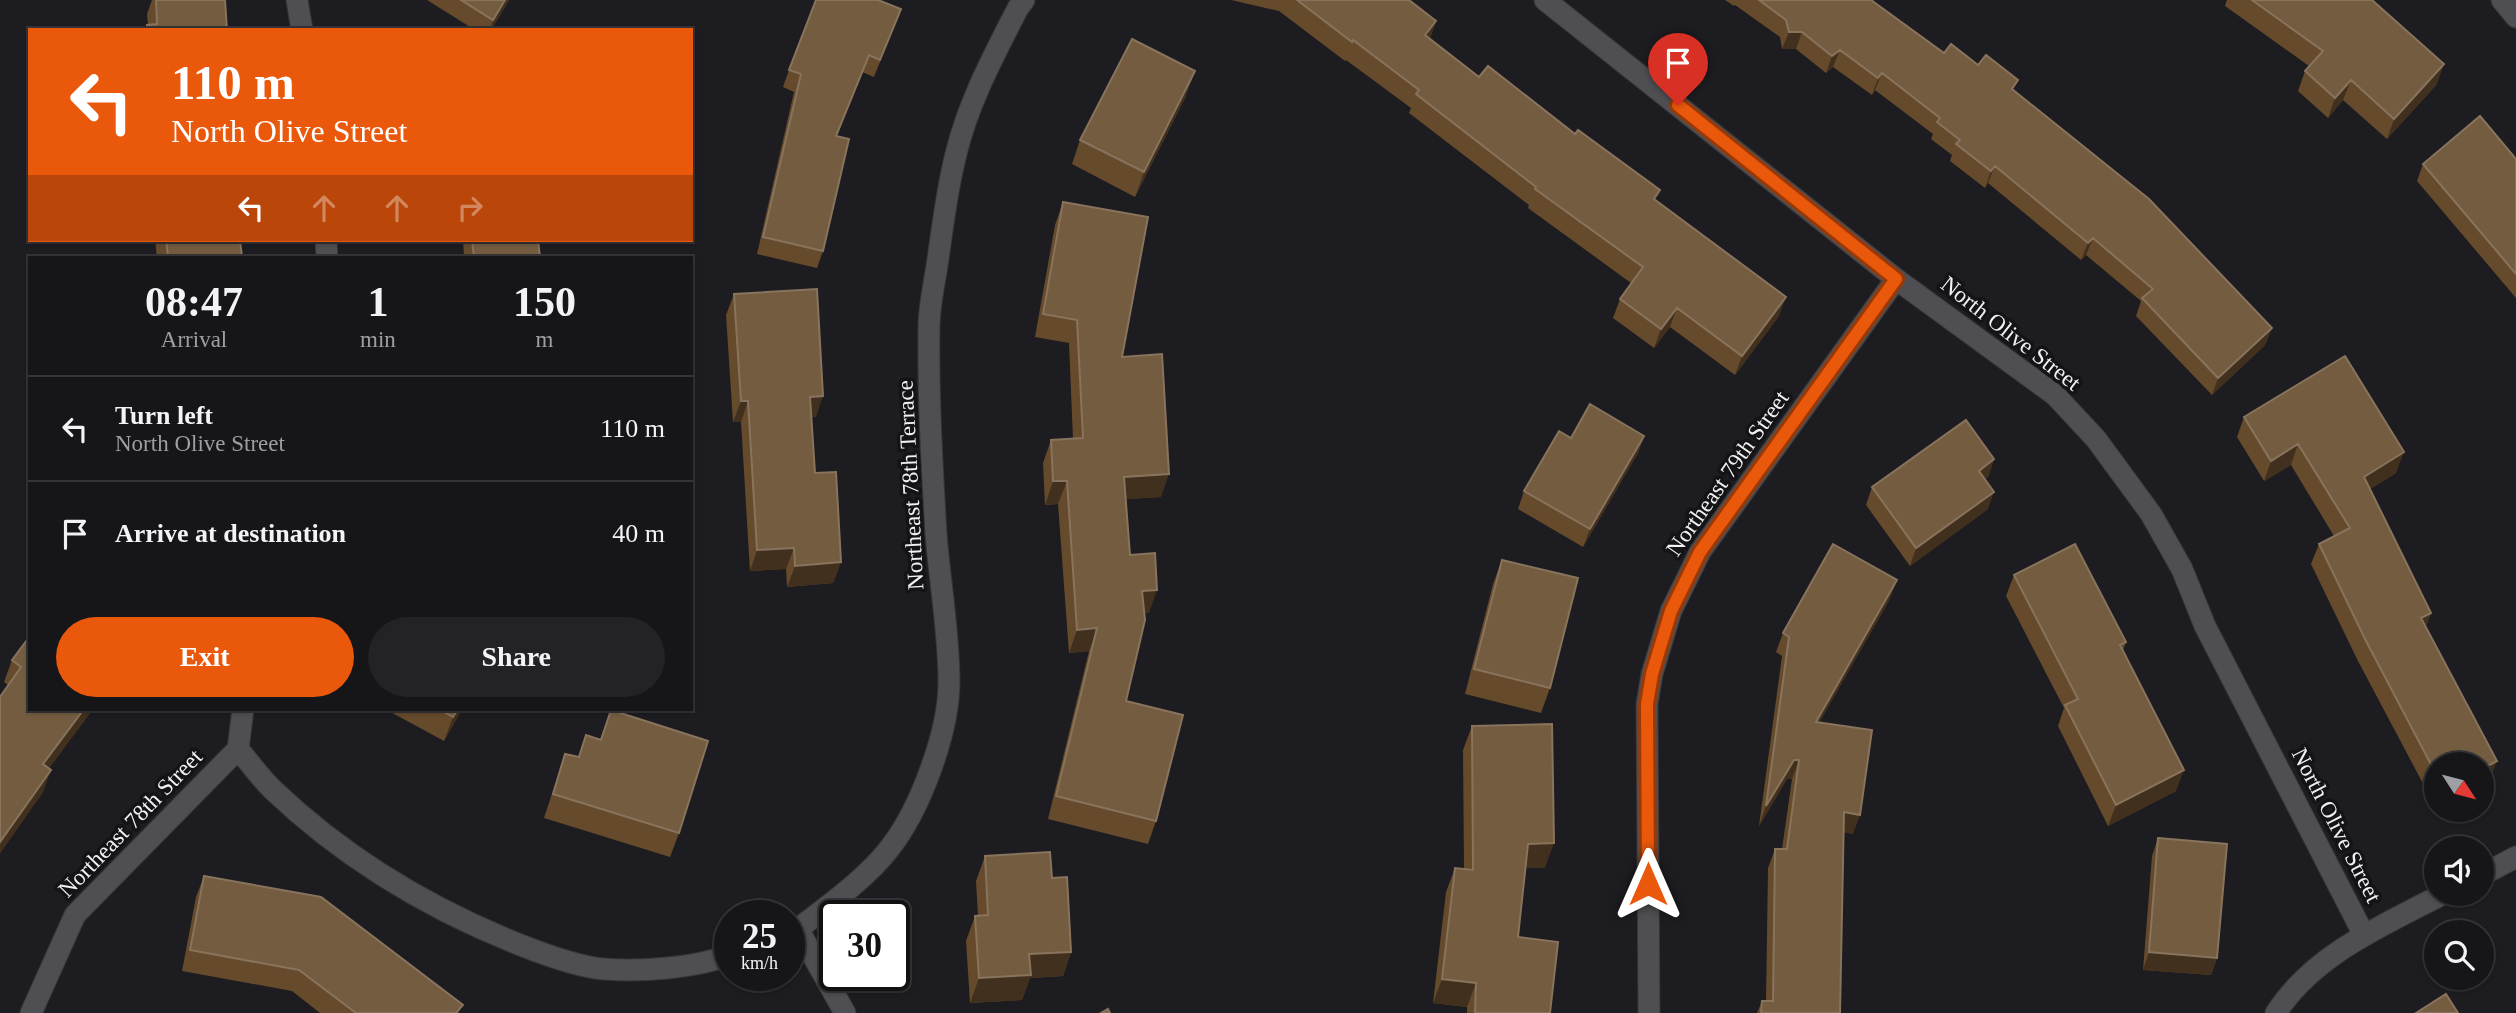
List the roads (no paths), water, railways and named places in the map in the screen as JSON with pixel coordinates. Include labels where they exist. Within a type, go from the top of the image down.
[{"type":"street","points":[[297,0],[302,28]]},
{"type":"street","name":"Northeast 78th Terrace","points":[[805,922],[845,892],[897,839],[930,772],[946,713],[949,682],[936,522],[929,324],[943,220],[956,153],[976,95],[1024,0]]},
{"type":"street","name":"North Olive Street","points":[[1545,0],[1896,279],[2055,395],[2096,439],[2151,514],[2182,569],[2206,626],[2364,935]]},
{"type":"street","points":[[2501,0],[2516,17]]},
{"type":"street","name":"Northeast 79th Street","points":[[1648,1013],[1647,704],[1652,674],[1671,611],[1700,552],[1896,279]]},
{"type":"street","name":"Northeast 78th Street","points":[[31,1013],[75,915],[238,749],[243,711]]},
{"type":"street","points":[[238,749],[271,789],[340,846],[411,892],[485,931],[543,954],[602,969],[692,964],[714,959]]},
{"type":"street","points":[[2494,869],[2516,857]]},
{"type":"street","points":[[2276,1013],[2315,970],[2364,935],[2424,904]]},
{"type":"street","points":[[805,950],[845,1013]]}]
